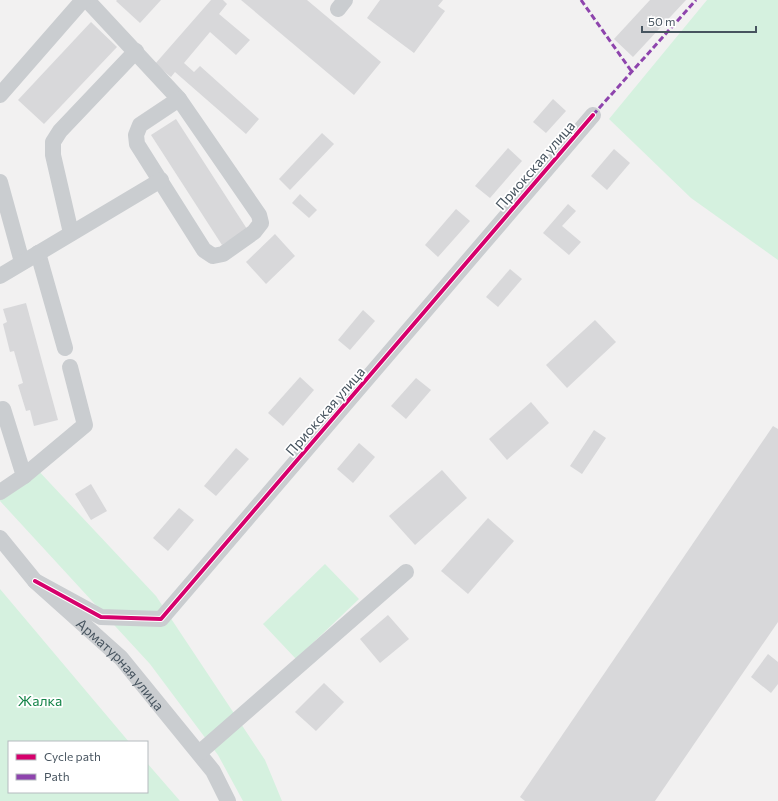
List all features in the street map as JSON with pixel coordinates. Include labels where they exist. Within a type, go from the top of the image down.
[{"type":"street","points":[[0,95],[83,0]]},
{"type":"street","points":[[87,0],[179,98],[259,215],[261,223],[254,232],[223,254],[213,256],[204,250],[137,144],[136,135],[140,125],[179,98]]},
{"type":"street","points":[[71,233],[53,155],[53,142],[60,131],[136,51]]},
{"type":"street","name":"Приокская улица","points":[[35,581],[101,617],[161,619],[593,115]]},
{"type":"street","points":[[0,276],[160,180]]},
{"type":"street","points":[[0,182],[22,262]]},
{"type":"street","points":[[38,253],[65,348]]},
{"type":"street","points":[[0,492],[24,476],[85,425],[70,367]]},
{"type":"street","points":[[3,409],[24,476]]},
{"type":"street","name":"Арматурная улица","points":[[0,538],[35,581],[121,658],[213,771],[228,801]]},
{"type":"street","points":[[199,753],[406,572]]},
{"type":"green space","points":[[707,0],[778,0],[778,260],[691,198],[609,119]]},
{"type":"green space","points":[[34,466],[156,596],[265,760],[282,801],[243,801],[218,755],[150,664],[0,501],[0,499]]},
{"type":"green space","points":[[325,564],[359,599],[296,659],[263,624]]},
{"type":"green space","name":"Жалка","points":[[0,589],[128,741],[8,741],[8,793],[148,793],[148,764],[180,801],[0,801]]},
{"type":"building","points":[[161,0],[140,23],[116,1]]},
{"type":"building","points":[[211,0],[223,0],[227,4],[219,14],[250,40],[236,55],[210,32],[184,63],[194,72],[200,66],[259,119],[246,134],[175,72],[171,77],[155,64]]},
{"type":"building","points":[[241,0],[307,0],[381,62],[354,95]]},
{"type":"building","points":[[380,0],[443,0],[438,6],[445,11],[414,53],[367,18]]},
{"type":"building","points":[[650,0],[686,0],[633,57],[614,39]]},
{"type":"building","points":[[91,22],[117,47],[44,124],[18,100]]},
{"type":"building","points":[[553,99],[566,111],[546,133],[533,122]]},
{"type":"building","points":[[176,119],[247,229],[222,245],[151,135]]},
{"type":"building","points":[[322,133],[334,144],[290,190],[279,179]]},
{"type":"building","points":[[508,148],[522,161],[490,198],[475,186]]},
{"type":"building","points":[[614,149],[630,163],[607,190],[591,176]]},
{"type":"building","points":[[300,194],[317,210],[309,218],[292,203]]},
{"type":"building","points":[[568,204],[576,211],[562,226],[581,242],[569,255],[543,233]]},
{"type":"building","points":[[456,209],[470,221],[438,257],[425,245]]},
{"type":"building","points":[[275,234],[295,256],[266,284],[246,262]]},
{"type":"building","points":[[510,269],[522,279],[498,307],[486,297]]},
{"type":"building","points":[[26,303],[58,420],[34,426],[30,410],[26,411],[18,385],[23,383],[14,351],[10,352],[3,324],[7,322],[3,309]]},
{"type":"building","points":[[363,310],[375,321],[350,350],[338,340]]},
{"type":"building","points":[[595,320],[616,342],[567,388],[546,365]]},
{"type":"building","points":[[300,377],[314,390],[283,426],[268,413]]},
{"type":"building","points":[[416,378],[431,390],[406,419],[391,406]]},
{"type":"building","points":[[531,402],[549,423],[507,460],[489,439]]},
{"type":"building","points":[[773,426],[778,429],[778,622],[655,801],[525,801],[520,797]]},
{"type":"building","points":[[594,430],[606,438],[582,474],[570,466]]},
{"type":"building","points":[[359,443],[375,457],[353,483],[337,469]]},
{"type":"building","points":[[236,448],[249,459],[216,496],[204,486]]},
{"type":"building","points":[[442,470],[467,498],[415,545],[389,516]]},
{"type":"building","points":[[91,484],[107,511],[91,520],[75,494]]},
{"type":"building","points":[[179,508],[194,520],[168,551],[153,538]]},
{"type":"building","points":[[488,518],[514,541],[468,594],[441,571]]},
{"type":"building","points":[[388,615],[409,639],[380,663],[360,639]]},
{"type":"building","points":[[768,654],[778,662],[778,684],[771,693],[751,677]]},
{"type":"building","points":[[324,683],[344,702],[316,731],[295,712]]},
{"type":"marked path","points":[[581,0],[632,72]]},
{"type":"marked path","points":[[593,115],[696,0]]},
{"type":"cycle path","points":[[35,581],[101,617],[161,619],[593,115]]}]
